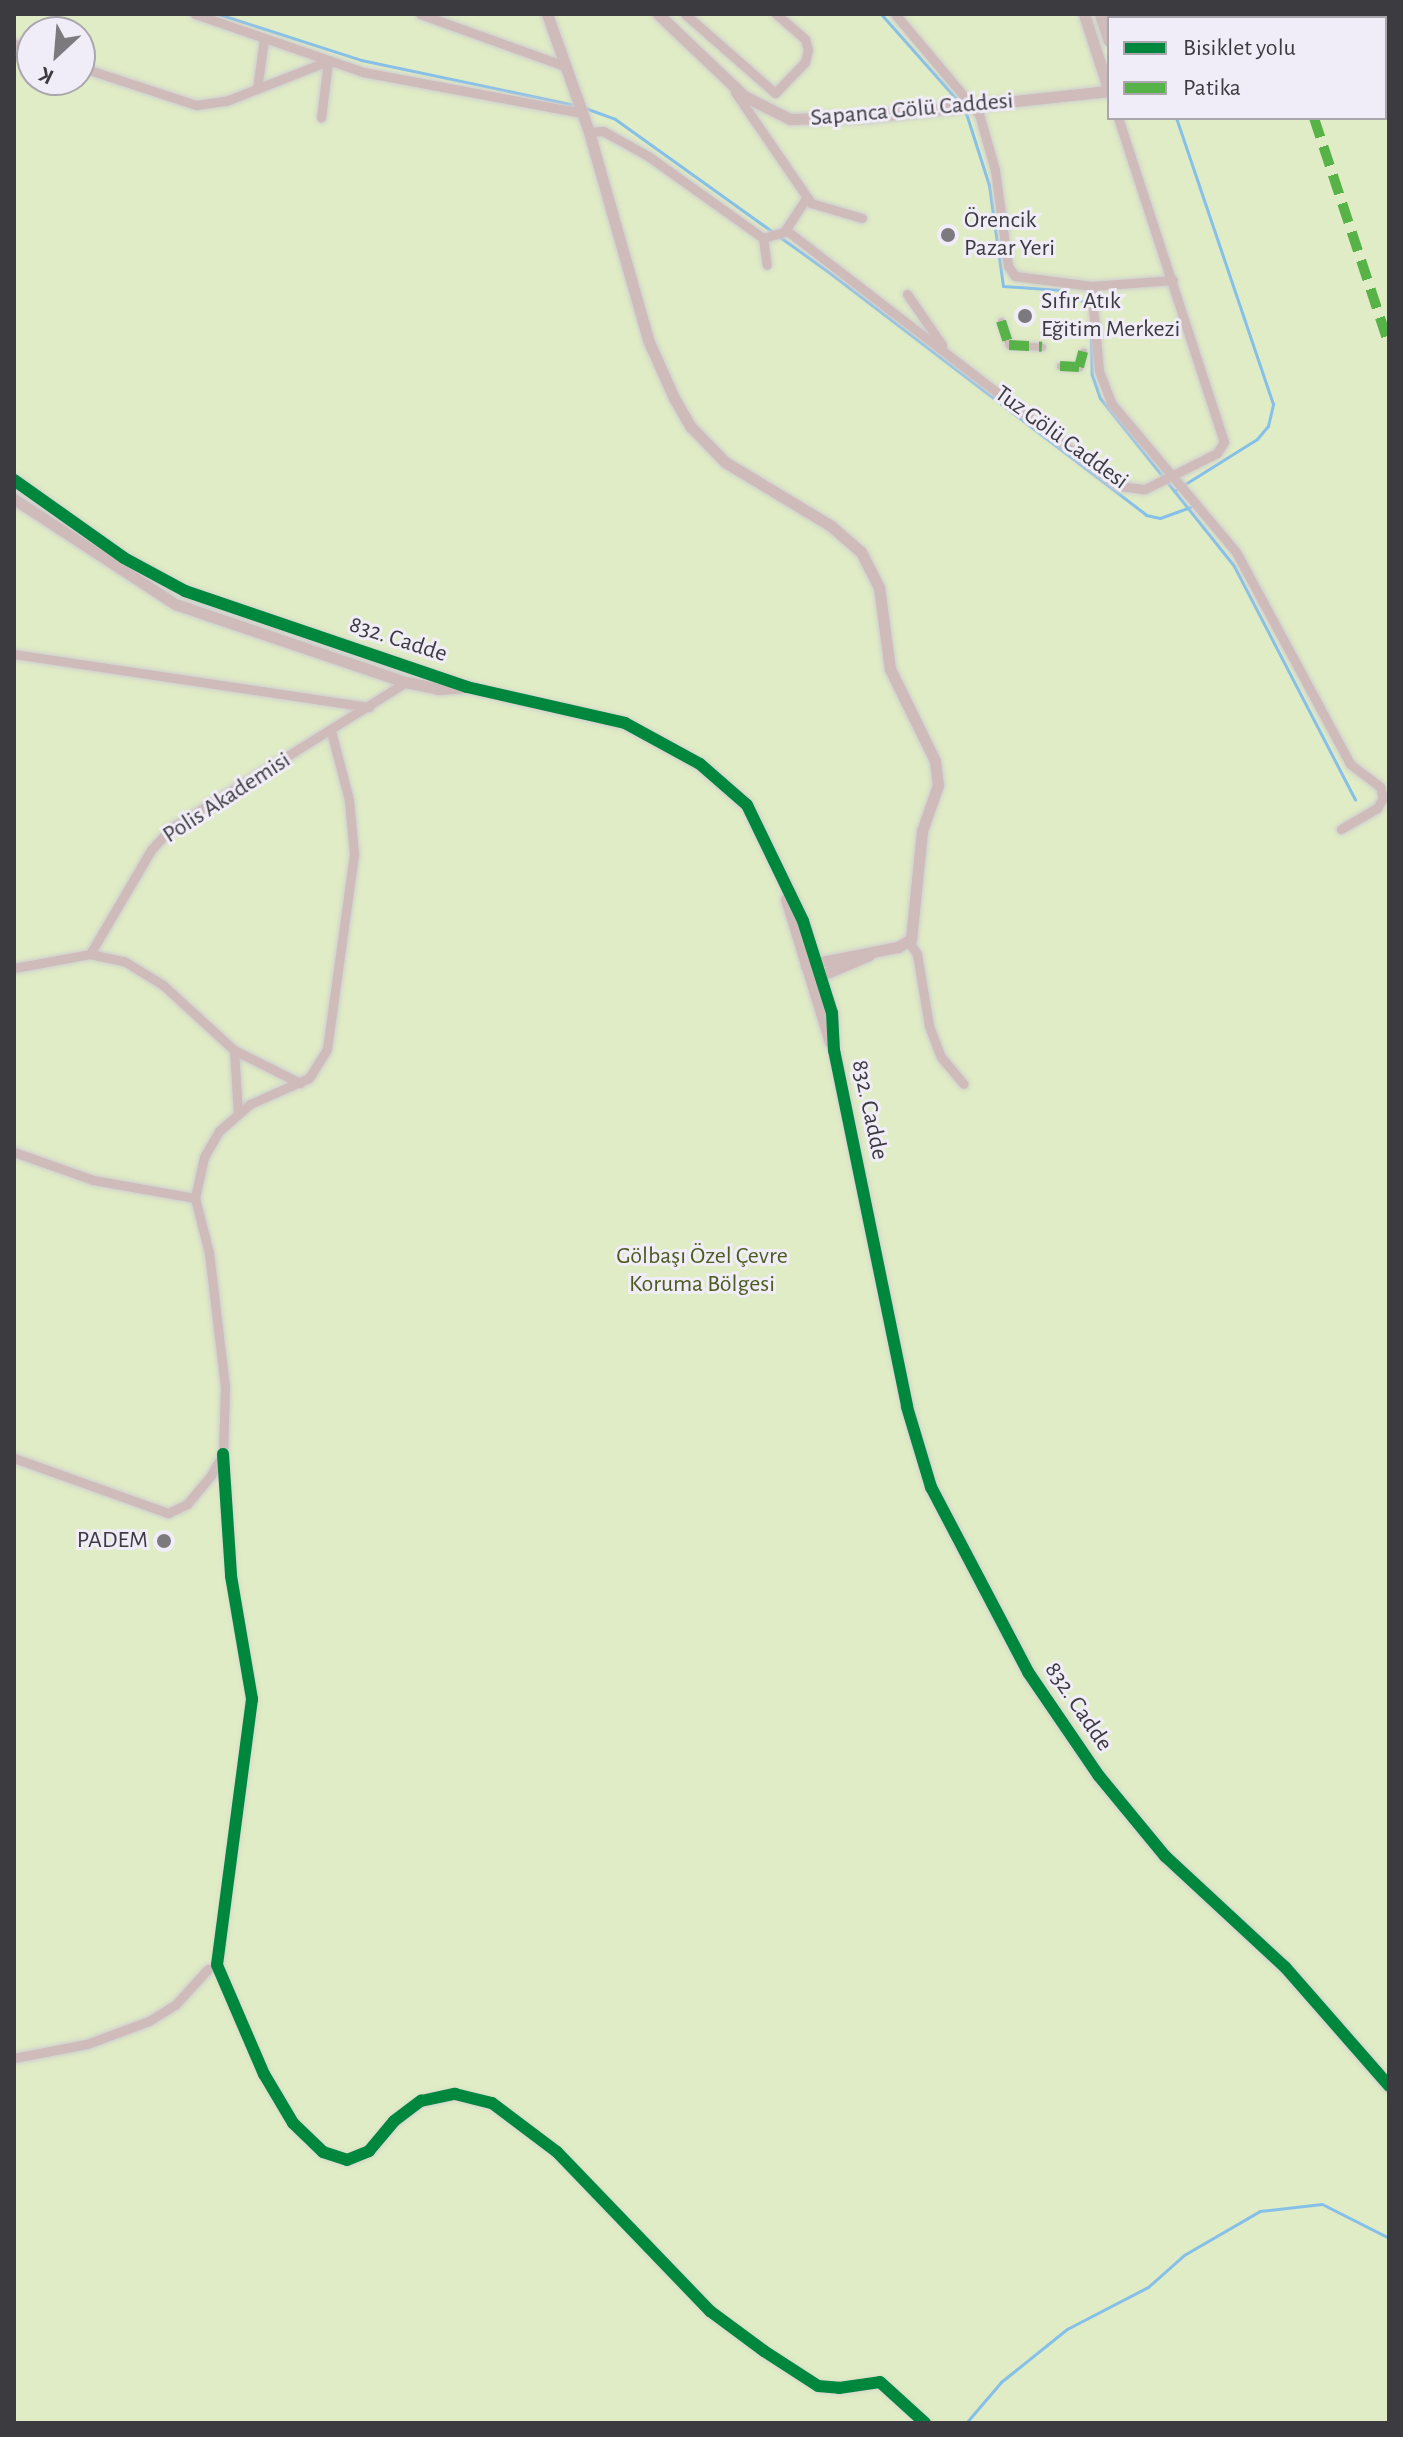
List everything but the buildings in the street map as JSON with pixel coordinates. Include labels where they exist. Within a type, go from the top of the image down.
[{"type":"street","points":[[195,14],[328,61],[477,97],[582,113]]},
{"type":"street","points":[[420,14],[567,67]]},
{"type":"street","points":[[547,14],[589,132],[649,342],[691,427],[747,479],[844,536],[874,573],[890,669],[938,772],[936,795],[922,831],[914,931],[908,941],[814,970]]},
{"type":"street","name":"Sapanca Gölü Caddesi","points":[[658,14],[730,84],[760,107],[790,119],[967,107],[1107,91]]},
{"type":"street","points":[[685,14],[777,92],[805,62],[808,50],[805,39],[776,14]]},
{"type":"street","points":[[895,14],[967,107],[995,170],[1011,271],[1025,281],[1091,286],[1173,280]]},
{"type":"street","points":[[1084,14],[1107,85]]},
{"type":"street","points":[[1100,14],[1107,35]]},
{"type":"street","points":[[691,47],[705,32]]},
{"type":"street","points":[[257,89],[264,39]]},
{"type":"street","points":[[96,72],[196,105],[226,101],[328,61]]},
{"type":"street","points":[[321,118],[328,61]]},
{"type":"street","points":[[730,84],[807,197],[820,208],[862,218]]},
{"type":"street","name":"Tuz Gölü Caddesi","points":[[589,132],[603,131],[641,151],[776,235],[949,354],[1119,486],[1138,491],[1172,483],[1217,453],[1224,442],[1119,120]]},
{"type":"street","points":[[767,265],[776,235],[807,197]]},
{"type":"street","points":[[1091,286],[1102,385],[1172,483],[1245,566],[1350,764],[1380,787],[1383,798],[1377,808],[1341,829]]},
{"type":"street","points":[[907,294],[949,354]]},
{"type":"street","points":[[1001,321],[1009,345],[1042,347]]},
{"type":"street","points":[[1060,366],[1079,367],[1083,352]]},
{"type":"street","name":"832. Cadde","points":[[14,480],[124,558],[185,591],[467,687],[606,716],[689,757],[747,805],[785,890],[814,970],[834,1050],[917,1451],[1016,1650],[1058,1720],[1134,1821],[1285,1967],[1389,2086]]},
{"type":"street","points":[[15,500],[25,488]]},
{"type":"street","name":"832. Cadde","points":[[15,500],[175,604],[406,682],[438,689],[467,687]]},
{"type":"street","points":[[14,654],[369,707]]},
{"type":"street","name":"Polis Akademisi","points":[[90,954],[159,839],[406,682]]},
{"type":"street","points":[[331,731],[349,800],[354,862],[329,1039],[318,1068],[300,1083],[263,1097],[238,1114],[211,1143],[195,1198],[218,1319],[225,1387],[223,1454],[231,1576],[252,1699],[217,1965],[264,2074],[293,2123],[323,2152],[347,2160],[369,2151],[394,2121],[421,2101],[455,2094],[492,2103],[557,2152],[710,2311],[764,2351],[818,2386],[839,2388],[880,2382],[925,2423]]},
{"type":"street","points":[[908,941],[917,954],[929,1026],[941,1057],[964,1084]]},
{"type":"street","points":[[814,970],[876,951]]},
{"type":"street","points":[[14,968],[90,954],[109,956],[154,978],[234,1050],[300,1083]]},
{"type":"street","points":[[234,1050],[238,1114]]},
{"type":"street","points":[[14,1152],[93,1180],[195,1198]]},
{"type":"street","points":[[14,1458],[168,1513],[187,1504],[223,1454]]},
{"type":"street","points":[[14,2058],[87,2044],[149,2021],[175,2005],[208,1969]]},
{"type":"green space","name":"Gölbaşı Özel Çevre Koruma Bölgesi","points":[[14,14],[1389,14],[1389,2423],[14,2423]]},
{"type":"waterway","points":[[218,14],[361,60],[574,105]]},
{"type":"waterway","points":[[881,14],[961,104]]},
{"type":"waterway","points":[[585,108],[615,119],[830,273],[1146,515],[1160,518],[1190,507]]},
{"type":"waterway","points":[[965,110],[989,185],[1003,286],[1061,290],[1089,305]]},
{"type":"waterway","points":[[1174,491],[1257,439],[1268,426],[1273,404],[1177,120]]},
{"type":"waterway","points":[[1091,336],[1092,375],[1100,398],[1234,566],[1355,799]]},
{"type":"waterway","points":[[966,2423],[1001,2382],[1067,2329],[1148,2287],[1184,2255],[1260,2211],[1322,2204],[1389,2238]]},
{"type":"marked path","points":[[1315,120],[1389,345]]},
{"type":"marked path","points":[[1001,321],[1009,345],[1042,347]]},
{"type":"marked path","points":[[1060,366],[1079,367],[1083,352]]},
{"type":"cycle path","points":[[14,480],[124,558],[185,591],[467,687],[625,723],[700,764],[747,805],[803,921],[832,1013],[834,1050],[907,1407],[931,1487],[1028,1672],[1099,1776],[1165,1856],[1285,1967],[1389,2086]]},
{"type":"cycle path","points":[[223,1454],[231,1576],[252,1699],[217,1965],[264,2074],[293,2123],[323,2152],[347,2160],[369,2151],[394,2121],[421,2101],[455,2094],[492,2103],[557,2152],[710,2311],[764,2351],[818,2386],[839,2388],[880,2382],[925,2423]]},
{"type":"place","name":"Örencik Pazar Yeri","points":[[948,235]]},
{"type":"place","name":"Sıfır Atık Eğitim Merkezi","points":[[1025,316]]},
{"type":"place","name":"PADEM","points":[[164,1541]]}]
